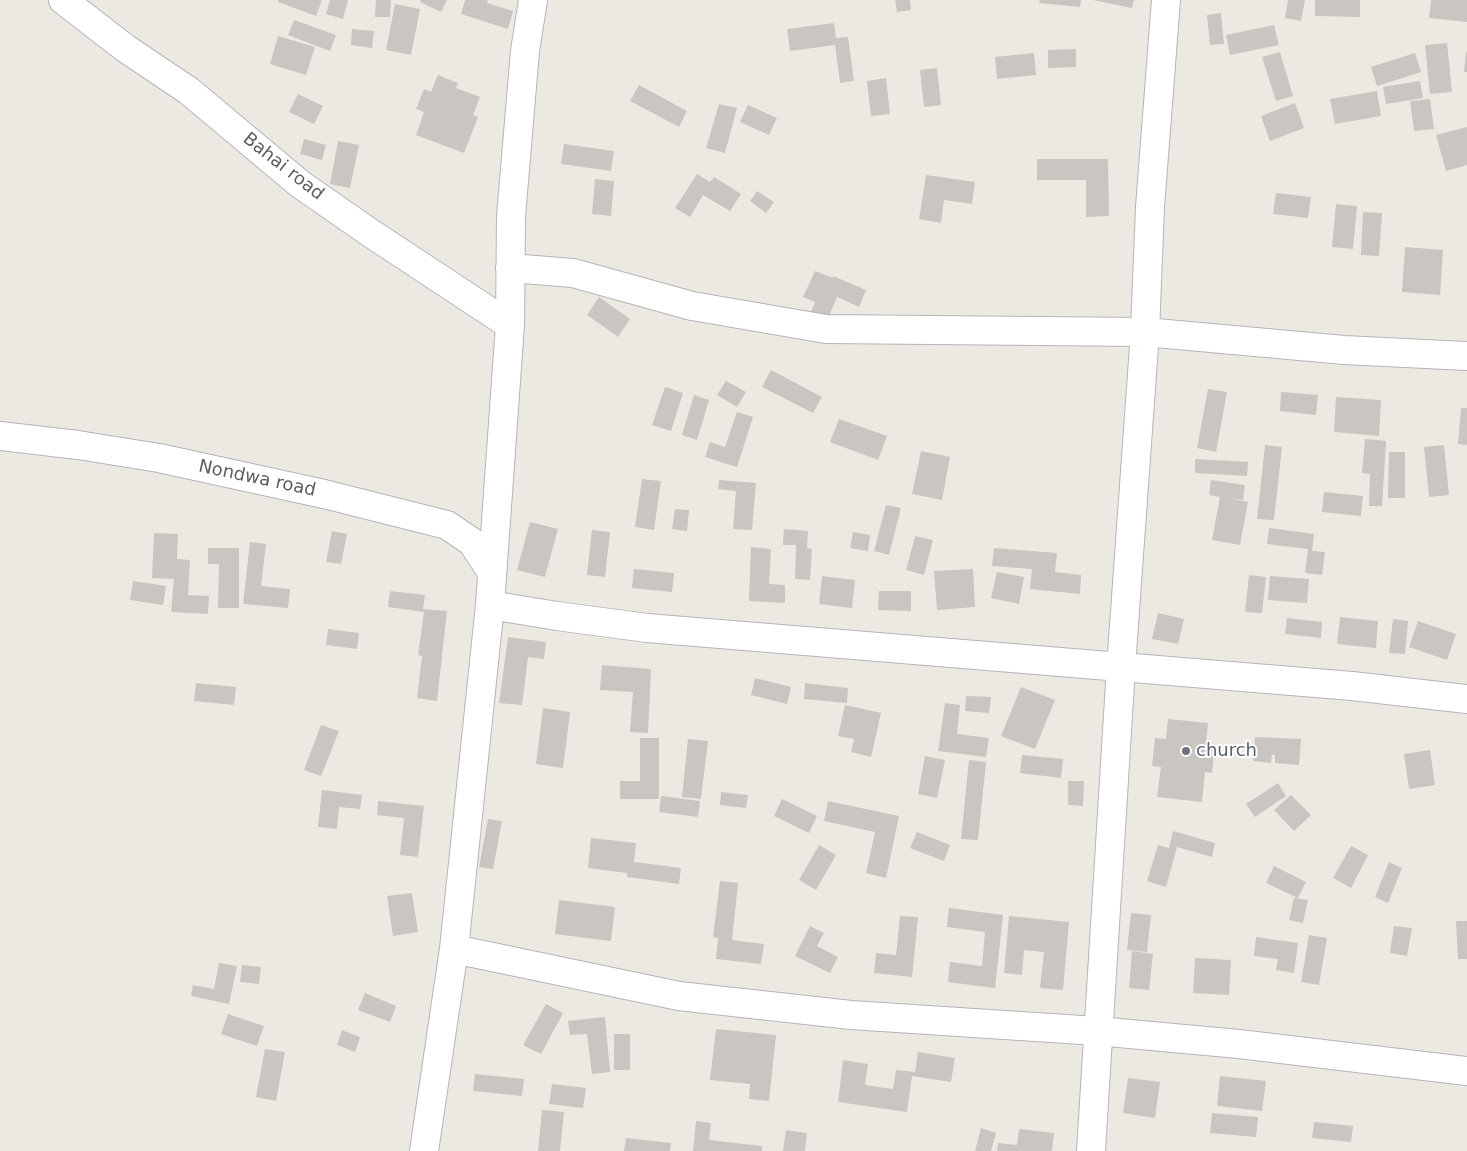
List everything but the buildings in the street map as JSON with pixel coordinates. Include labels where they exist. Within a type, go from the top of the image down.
[{"type":"street","name":"Bahai road","points":[[63,0],[125,48],[188,91],[300,184],[510,325]]},
{"type":"street","points":[[424,1151],[454,949],[490,605],[510,325],[511,216],[525,51],[533,0]]},
{"type":"street","points":[[1091,1151],[1121,667],[1145,332],[1150,207],[1166,0]]},
{"type":"street","points":[[510,268],[573,273],[692,306],[826,329],[1145,332],[1344,350],[1467,356]]},
{"type":"street","name":"Nondwa road","points":[[0,436],[78,445],[159,458],[324,494],[440,523],[447,525],[472,542],[491,571]]},
{"type":"street","points":[[490,605],[647,628],[1352,686],[1467,700]]},
{"type":"street","points":[[454,949],[679,996],[851,1014],[1097,1031],[1238,1044],[1467,1071]]},
{"type":"place","name":"church","points":[[1186,751]]}]
